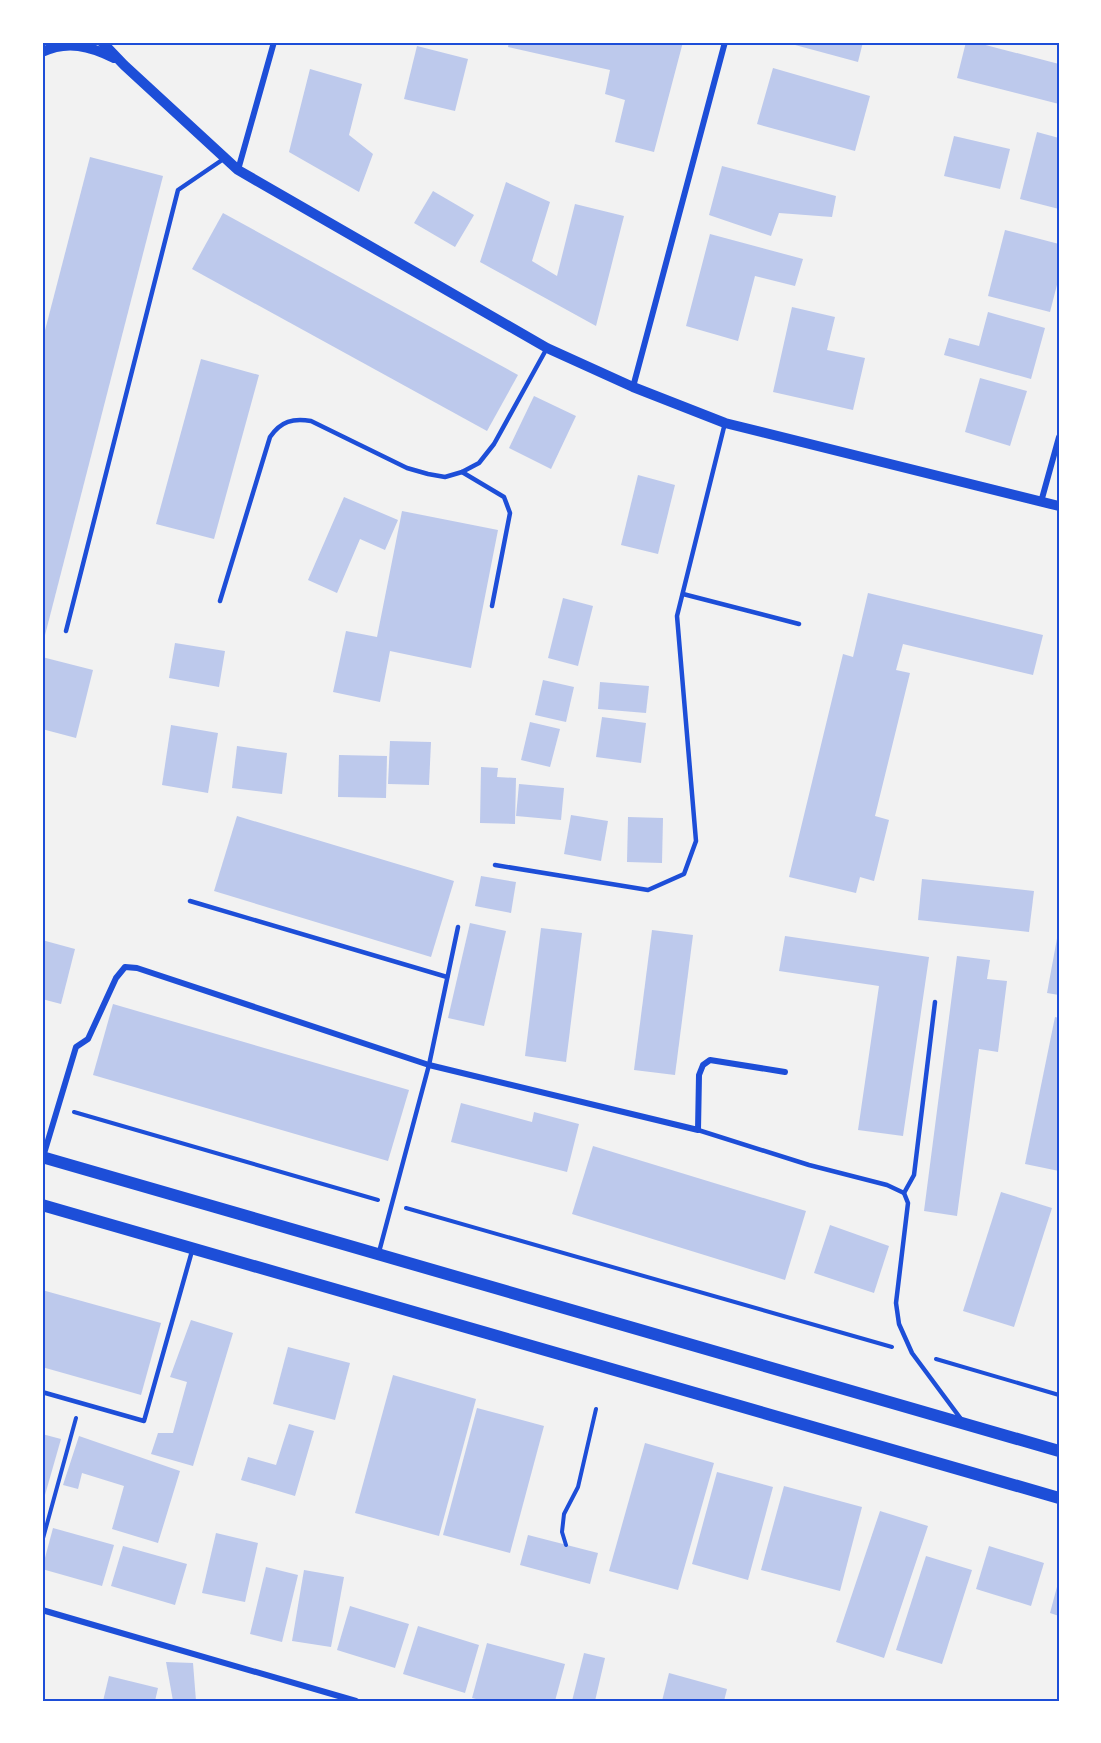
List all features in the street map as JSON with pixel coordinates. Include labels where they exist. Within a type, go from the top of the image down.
[{"type":"main road","points":[[42,1157],[1059,1451]]},
{"type":"main road","points":[[42,1205],[1059,1498]]},
{"type":"street","points":[[102,42],[238,170],[547,348],[633,387],[725,423],[1059,506]]},
{"type":"street","points":[[238,170],[274,42]]},
{"type":"street","points":[[633,387],[724,42]]},
{"type":"street","points":[[42,52],[61,45],[82,46],[99,51],[124,65]]},
{"type":"street","points":[[1041,502],[1059,436]]},
{"type":"street","points":[[42,1157],[76,1047],[88,1039],[116,978],[125,968],[137,968],[429,1065],[698,1130],[699,1075],[703,1065],[710,1060],[784,1072]]},
{"type":"street","points":[[42,1610],[356,1701]]},
{"type":"lane","points":[[66,631],[178,190],[225,158]]},
{"type":"lane","points":[[220,601],[270,436],[277,427],[299,419],[311,421],[407,468],[446,477],[479,463],[494,444],[547,348]]},
{"type":"lane","points":[[495,865],[648,890],[684,874],[696,841],[677,616],[725,423]]},
{"type":"lane","points":[[462,472],[504,497],[510,513],[492,606]]},
{"type":"lane","points":[[683,594],[799,624]]},
{"type":"lane","points":[[190,901],[447,977]]},
{"type":"lane","points":[[378,1254],[429,1065],[458,927]]},
{"type":"lane","points":[[904,1194],[914,1175],[935,1002]]},
{"type":"lane","points":[[698,1130],[808,1165],[887,1185],[904,1194],[908,1203],[896,1303],[899,1323],[912,1353],[964,1424]]},
{"type":"lane","points":[[42,1392],[144,1421],[192,1248]]},
{"type":"path","points":[[58,1107],[1059,1395]]},
{"type":"path","points":[[42,1542],[81,1403]]},
{"type":"path","points":[[566,1545],[562,1532],[564,1514],[578,1487],[596,1409]]},
{"type":"building","points":[[509,42],[683,42],[654,152],[615,142],[625,100],[605,94],[610,70],[508,47]]},
{"type":"building","points":[[784,42],[863,42],[858,62]]},
{"type":"building","points":[[966,42],[974,42],[1059,64],[1059,104],[957,78]]},
{"type":"building","points":[[417,46],[468,59],[455,111],[404,99]]},
{"type":"building","points":[[773,68],[870,96],[855,151],[757,124]]},
{"type":"building","points":[[310,69],[362,84],[349,135],[373,154],[359,192],[289,152]]},
{"type":"building","points":[[1037,132],[1059,138],[1059,209],[1020,199]]},
{"type":"building","points":[[954,136],[1010,149],[1000,189],[944,176]]},
{"type":"building","points":[[90,157],[163,176],[43,643],[42,342]]},
{"type":"building","points":[[722,166],[836,196],[832,217],[779,213],[771,236],[709,215]]},
{"type":"building","points":[[506,182],[550,202],[532,261],[557,276],[575,204],[624,216],[596,326],[480,262]]},
{"type":"building","points":[[433,191],[474,215],[455,247],[414,223]]},
{"type":"building","points":[[223,213],[518,375],[487,431],[192,269]]},
{"type":"building","points":[[1005,230],[1059,244],[1059,277],[1050,312],[988,296]]},
{"type":"building","points":[[710,234],[803,259],[795,286],[755,276],[738,341],[686,326]]},
{"type":"building","points":[[792,307],[835,317],[827,350],[865,358],[853,410],[773,392]]},
{"type":"building","points":[[988,312],[1045,328],[1031,379],[944,355],[949,338],[979,346]]},
{"type":"building","points":[[201,359],[259,375],[214,539],[156,524]]},
{"type":"building","points":[[980,378],[1027,391],[1010,446],[965,432]]},
{"type":"building","points":[[534,396],[576,416],[551,469],[509,448]]},
{"type":"building","points":[[638,475],[675,485],[658,554],[621,545]]},
{"type":"building","points":[[344,497],[398,520],[385,550],[360,539],[337,593],[308,580]]},
{"type":"building","points":[[402,511],[498,530],[471,668],[390,651],[380,702],[333,692],[346,631],[377,637]]},
{"type":"building","points":[[868,593],[1043,635],[1033,675],[903,644],[896,670],[910,673],[875,816],[889,820],[874,881],[860,877],[856,893],[789,877],[843,654],[853,657]]},
{"type":"building","points":[[563,598],[593,606],[578,666],[548,658]]},
{"type":"building","points":[[175,643],[225,651],[219,687],[169,678]]},
{"type":"building","points":[[42,657],[93,670],[76,738],[42,729]]},
{"type":"building","points":[[543,680],[574,687],[566,722],[535,715]]},
{"type":"building","points":[[600,682],[649,686],[646,713],[598,709]]},
{"type":"building","points":[[602,717],[646,723],[641,763],[596,757]]},
{"type":"building","points":[[530,722],[560,729],[550,767],[521,760]]},
{"type":"building","points":[[171,725],[218,733],[208,793],[162,785]]},
{"type":"building","points":[[390,741],[431,742],[429,785],[388,784]]},
{"type":"building","points":[[237,746],[287,753],[282,794],[232,788]]},
{"type":"building","points":[[339,755],[387,756],[386,798],[338,797]]},
{"type":"building","points":[[481,767],[498,768],[497,777],[516,778],[515,824],[480,823]]},
{"type":"building","points":[[519,784],[564,788],[561,820],[516,816]]},
{"type":"building","points":[[571,815],[608,821],[601,861],[564,854]]},
{"type":"building","points":[[237,816],[454,881],[431,957],[214,891]]},
{"type":"building","points":[[628,817],[663,818],[662,863],[627,862]]},
{"type":"building","points":[[481,876],[516,882],[511,913],[475,906]]},
{"type":"building","points":[[922,879],[1034,891],[1029,932],[918,920]]},
{"type":"building","points":[[470,923],[506,931],[484,1026],[448,1018]]},
{"type":"building","points":[[541,928],[582,933],[566,1062],[525,1056]]},
{"type":"building","points":[[652,930],[693,935],[675,1075],[634,1070]]},
{"type":"building","points":[[1059,934],[1059,995],[1047,993]]},
{"type":"building","points":[[785,936],[929,957],[903,1136],[858,1130],[879,986],[779,971]]},
{"type":"building","points":[[42,940],[75,949],[61,1004],[42,999]]},
{"type":"building","points":[[957,956],[990,960],[987,979],[1007,981],[998,1052],[979,1049],[957,1216],[924,1211]]},
{"type":"building","points":[[113,1004],[409,1090],[388,1161],[93,1075]]},
{"type":"building","points":[[1055,1017],[1059,1018],[1059,1171],[1025,1164]]},
{"type":"building","points":[[461,1103],[532,1122],[534,1112],[579,1124],[567,1172],[451,1142]]},
{"type":"building","points":[[593,1146],[806,1211],[785,1280],[572,1214]]},
{"type":"building","points":[[1001,1192],[1052,1208],[1014,1327],[963,1311]]},
{"type":"building","points":[[830,1225],[889,1246],[874,1293],[814,1273]]},
{"type":"building","points":[[42,1290],[161,1323],[141,1395],[42,1367]]},
{"type":"building","points":[[191,1320],[233,1333],[193,1466],[151,1454],[158,1433],[173,1433],[187,1382],[170,1377]]},
{"type":"building","points":[[288,1347],[350,1363],[335,1420],[273,1404]]},
{"type":"building","points":[[393,1375],[476,1399],[439,1536],[355,1513]]},
{"type":"building","points":[[477,1408],[544,1426],[510,1553],[443,1535]]},
{"type":"building","points":[[289,1424],[314,1431],[295,1496],[241,1480],[248,1457],[276,1465]]},
{"type":"building","points":[[42,1434],[61,1439],[43,1502],[42,1502]]},
{"type":"building","points":[[79,1436],[180,1471],[158,1543],[112,1529],[124,1486],[82,1473],[78,1489],[63,1485]]},
{"type":"building","points":[[645,1443],[714,1463],[678,1590],[609,1571]]},
{"type":"building","points":[[717,1472],[773,1487],[748,1580],[692,1564]]},
{"type":"building","points":[[784,1486],[862,1507],[840,1591],[761,1570]]},
{"type":"building","points":[[880,1511],[928,1526],[884,1658],[836,1642]]},
{"type":"building","points":[[53,1528],[114,1545],[102,1586],[42,1569]]},
{"type":"building","points":[[216,1533],[258,1543],[245,1602],[202,1593]]},
{"type":"building","points":[[528,1535],[598,1553],[590,1584],[520,1565]]},
{"type":"building","points":[[123,1546],[187,1564],[175,1605],[111,1586]]},
{"type":"building","points":[[989,1546],[1044,1563],[1031,1606],[976,1589]]},
{"type":"building","points":[[926,1556],[972,1570],[942,1664],[896,1650]]},
{"type":"building","points":[[266,1567],[298,1575],[282,1642],[250,1634]]},
{"type":"building","points":[[304,1570],[344,1577],[331,1647],[292,1641]]},
{"type":"building","points":[[1059,1583],[1059,1616],[1050,1613]]},
{"type":"building","points":[[350,1606],[409,1624],[395,1668],[337,1650]]},
{"type":"building","points":[[418,1626],[479,1645],[465,1693],[403,1674]]},
{"type":"building","points":[[487,1643],[565,1664],[555,1701],[484,1701],[472,1698]]},
{"type":"building","points":[[584,1653],[605,1658],[595,1701],[572,1701]]},
{"type":"building","points":[[166,1662],[193,1663],[196,1701],[173,1701]]},
{"type":"building","points":[[669,1673],[727,1689],[724,1701],[662,1701]]},
{"type":"building","points":[[109,1676],[158,1688],[155,1701],[103,1701]]}]
